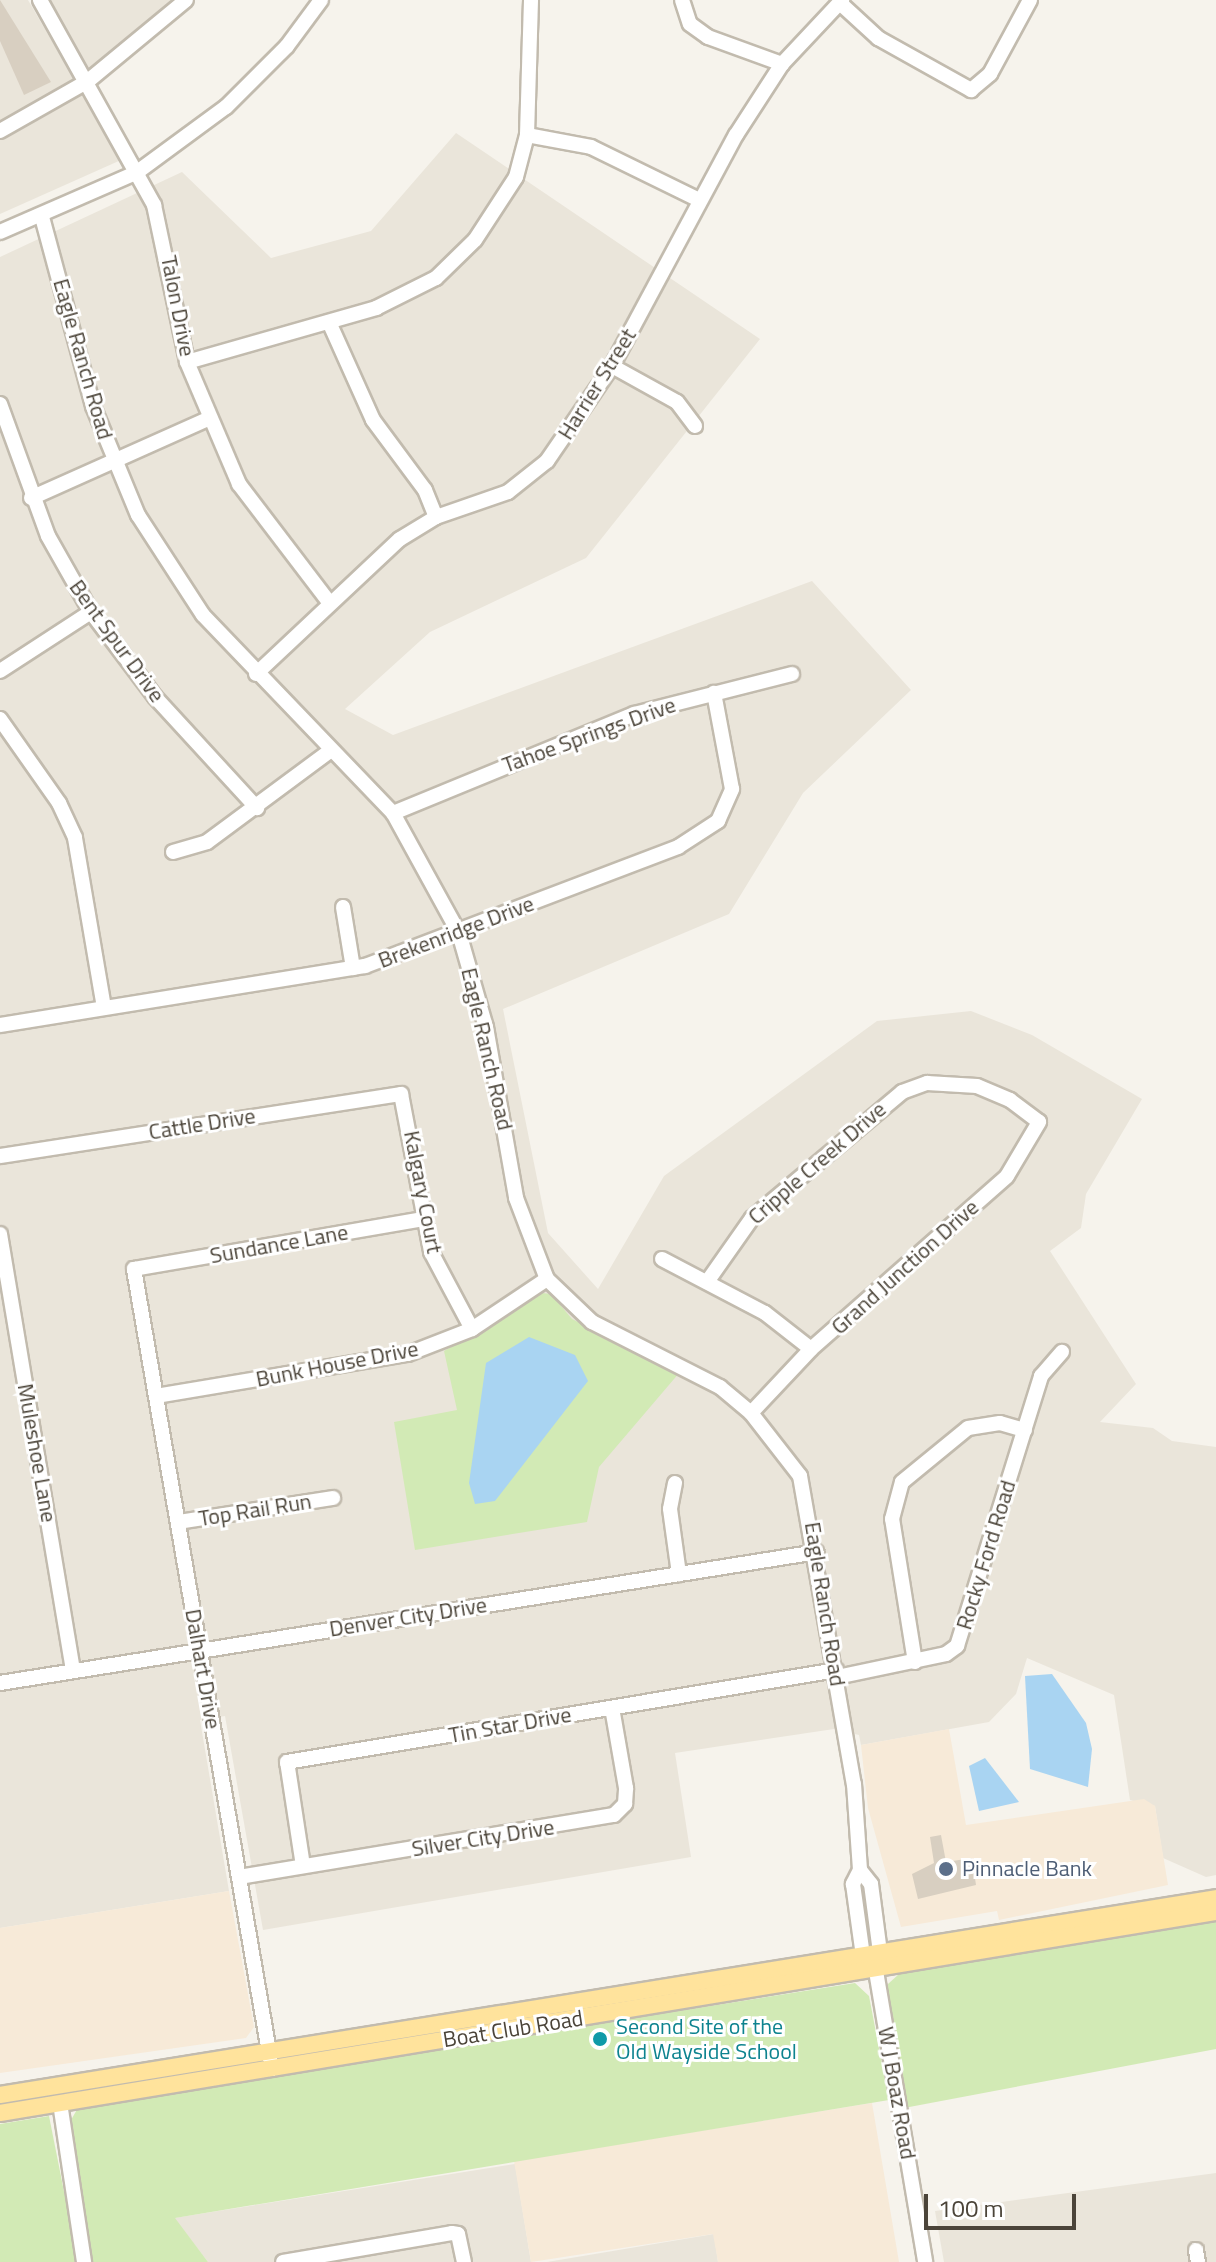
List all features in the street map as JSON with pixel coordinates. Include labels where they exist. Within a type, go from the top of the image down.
[{"type":"main road","name":"Boat Club Road","points":[[0,2113],[270,2060],[884,1952],[1216,1898]]},
{"type":"main road","name":"Boat Club Road","points":[[0,2095],[270,2060],[876,1971],[1216,1912]]},
{"type":"street","name":"Talon Drive","points":[[40,0],[88,81],[162,227],[187,362],[208,419],[239,484],[329,602]]},
{"type":"street","points":[[0,131],[88,81],[186,0]]},
{"type":"street","points":[[0,232],[42,217],[136,173],[226,107],[287,46],[321,0]]},
{"type":"street","points":[[187,362],[329,322],[409,294],[455,260],[516,177],[527,135],[531,0]]},
{"type":"street","points":[[682,0],[690,24],[708,37],[782,64]]},
{"type":"street","points":[[841,2],[878,38],[971,90],[990,74],[1030,0]]},
{"type":"street","name":"Harrier Street","points":[[256,674],[329,602],[400,539],[436,517],[527,481],[612,366],[699,200],[782,64],[841,2]]},
{"type":"street","points":[[527,135],[591,147],[699,200]]},
{"type":"street","name":"Eagle Ranch Road","points":[[42,217],[113,461],[171,568],[256,674],[393,813],[459,933],[486,1027],[516,1198],[547,1279],[592,1322],[698,1373],[751,1413],[800,1476],[817,1552],[836,1673],[860,1870],[871,1884],[884,1952]]},
{"type":"street","points":[[329,322],[373,420],[425,490],[436,517]]},
{"type":"street","points":[[612,366],[677,402],[695,426]]},
{"type":"street","name":"Bent Spur Drive","points":[[0,404],[31,498],[91,612],[155,697],[257,808]]},
{"type":"street","points":[[31,498],[208,419]]},
{"type":"street","points":[[0,671],[91,612]]},
{"type":"street","name":"Tahoe Springs Drive","points":[[393,813],[634,714],[792,674]]},
{"type":"street","name":"Brekenridge Drive","points":[[0,1025],[353,968],[459,933],[704,834],[732,789],[714,693]]},
{"type":"street","points":[[0,719],[59,803],[75,838],[104,1008]]},
{"type":"street","points":[[173,852],[207,842],[257,808],[330,751]]},
{"type":"street","points":[[343,907],[353,968]]},
{"type":"street","name":"Cripple Creek Drive","points":[[707,1282],[752,1218],[902,1092],[927,1083],[977,1086],[1010,1100],[1045,1122]]},
{"type":"street","name":"Cattle Drive","points":[[0,1156],[403,1096]]},
{"type":"street","name":"Kalgary Court","points":[[403,1096],[424,1219],[439,1271],[472,1329]]},
{"type":"street","name":"Grand Junction Drive","points":[[751,1413],[811,1349],[1007,1176],[1045,1122]]},
{"type":"street","name":"Sundance Lane","points":[[134,1269],[424,1219]]},
{"type":"street","name":"Muleshoe Lane","points":[[0,1234],[73,1671]]},
{"type":"street","points":[[662,1259],[765,1313],[811,1349]]},
{"type":"street","name":"Dalhart Drive","points":[[134,1269],[270,2060]]},
{"type":"street","name":"Bunk House Drive","points":[[156,1396],[408,1354],[472,1329],[547,1279]]},
{"type":"street","name":"Rocky Ford Road","points":[[836,1673],[915,1662],[946,1654],[965,1631],[1041,1376],[1062,1352]]},
{"type":"street","points":[[915,1662],[892,1519],[902,1482],[968,1428],[1000,1423],[1025,1430]]},
{"type":"street","points":[[675,1483],[670,1509],[679,1574]]},
{"type":"street","name":"Top Rail Run","points":[[178,1522],[333,1498]]},
{"type":"street","name":"Denver City Drive","points":[[0,1683],[817,1552]]},
{"type":"street","name":"Tin Star Drive","points":[[303,1866],[287,1762],[836,1673]]},
{"type":"street","name":"Silver City Drive","points":[[239,1877],[614,1815],[625,1804],[626,1788],[612,1708]]},
{"type":"street","name":"Eagle Ranch Road","points":[[860,1870],[853,1884],[863,1956]]},
{"type":"street","points":[[863,1956],[876,1971],[884,1952]]},
{"type":"street","name":"W J Boaz Road","points":[[876,1971],[925,2262]]},
{"type":"street","points":[[60,2103],[84,2262]]},
{"type":"street","points":[[283,2262],[336,2258],[452,2233],[458,2234],[464,2262]]},
{"type":"shaded area","points":[[0,0],[28,0],[121,160],[0,214]]},
{"type":"shaded area","points":[[40,0],[186,0],[88,81]]},
{"type":"shaded area","points":[[456,133],[760,339],[586,558],[430,632],[345,709],[393,735],[812,581],[911,690],[803,793],[729,914],[503,1009],[548,1233],[598,1289],[664,1176],[877,1021],[971,1011],[1032,1035],[1142,1099],[1086,1194],[1081,1228],[1050,1251],[1136,1384],[1100,1422],[1153,1428],[1172,1441],[1216,1447],[1216,1875],[1206,1877],[1163,1858],[1155,1806],[1130,1800],[1114,1695],[1027,1658],[1016,1694],[989,1722],[861,1745],[859,1735],[834,1729],[675,1753],[691,1857],[263,1930],[225,1716],[200,1720],[229,1891],[0,1928],[0,257],[182,172],[271,258],[371,231]]},
{"type":"shaded area","points":[[949,1729],[966,1825],[1144,1799],[1155,1806],[1168,1885],[999,1920],[997,1911],[901,1927],[868,1808],[861,1745]]},
{"type":"shaded area","points":[[229,1891],[254,2027],[246,2038],[0,2073],[0,1928]]},
{"type":"shaded area","points":[[872,2103],[899,2262],[718,2262],[713,2234],[531,2262],[514,2161]]},
{"type":"shaded area","points":[[515,2164],[531,2262],[208,2262],[174,2218]]},
{"type":"shaded area","points":[[1216,2173],[1216,2262],[944,2262],[935,2211]]},
{"type":"shaded area","points":[[714,2234],[718,2262],[547,2262]]},
{"type":"green space","points":[[542,1293],[551,1294],[572,1319],[680,1372],[599,1467],[587,1522],[415,1550],[394,1422],[457,1410],[444,1351]]},
{"type":"green space","points":[[1216,1922],[1216,2049],[904,2108],[887,2012],[888,1984],[899,1974]]},
{"type":"green space","points":[[855,1983],[869,1996],[889,2100],[175,2218],[208,2262],[93,2262],[71,2120],[79,2106]]},
{"type":"green space","points":[[49,2116],[78,2262],[0,2262],[0,2124]]},
{"type":"water","points":[[529,1337],[575,1355],[588,1381],[495,1501],[475,1504],[469,1483],[486,1363]]},
{"type":"water","points":[[1052,1674],[1086,1723],[1092,1749],[1088,1787],[1030,1769],[1025,1676]]},
{"type":"water","points":[[985,1758],[1019,1802],[979,1811],[969,1766]]},
{"type":"building","points":[[0,0],[51,82],[24,95],[0,41]]},
{"type":"building","name":"Pinnacle Bank","points":[[941,1835],[946,1862],[972,1858],[976,1885],[918,1899],[912,1874],[934,1863],[930,1837]]},
{"type":"place","name":"Pinnacle Bank","points":[[946,1869]]},
{"type":"place","name":"Second Site of the Old Wayside School","points":[[600,2039]]}]
